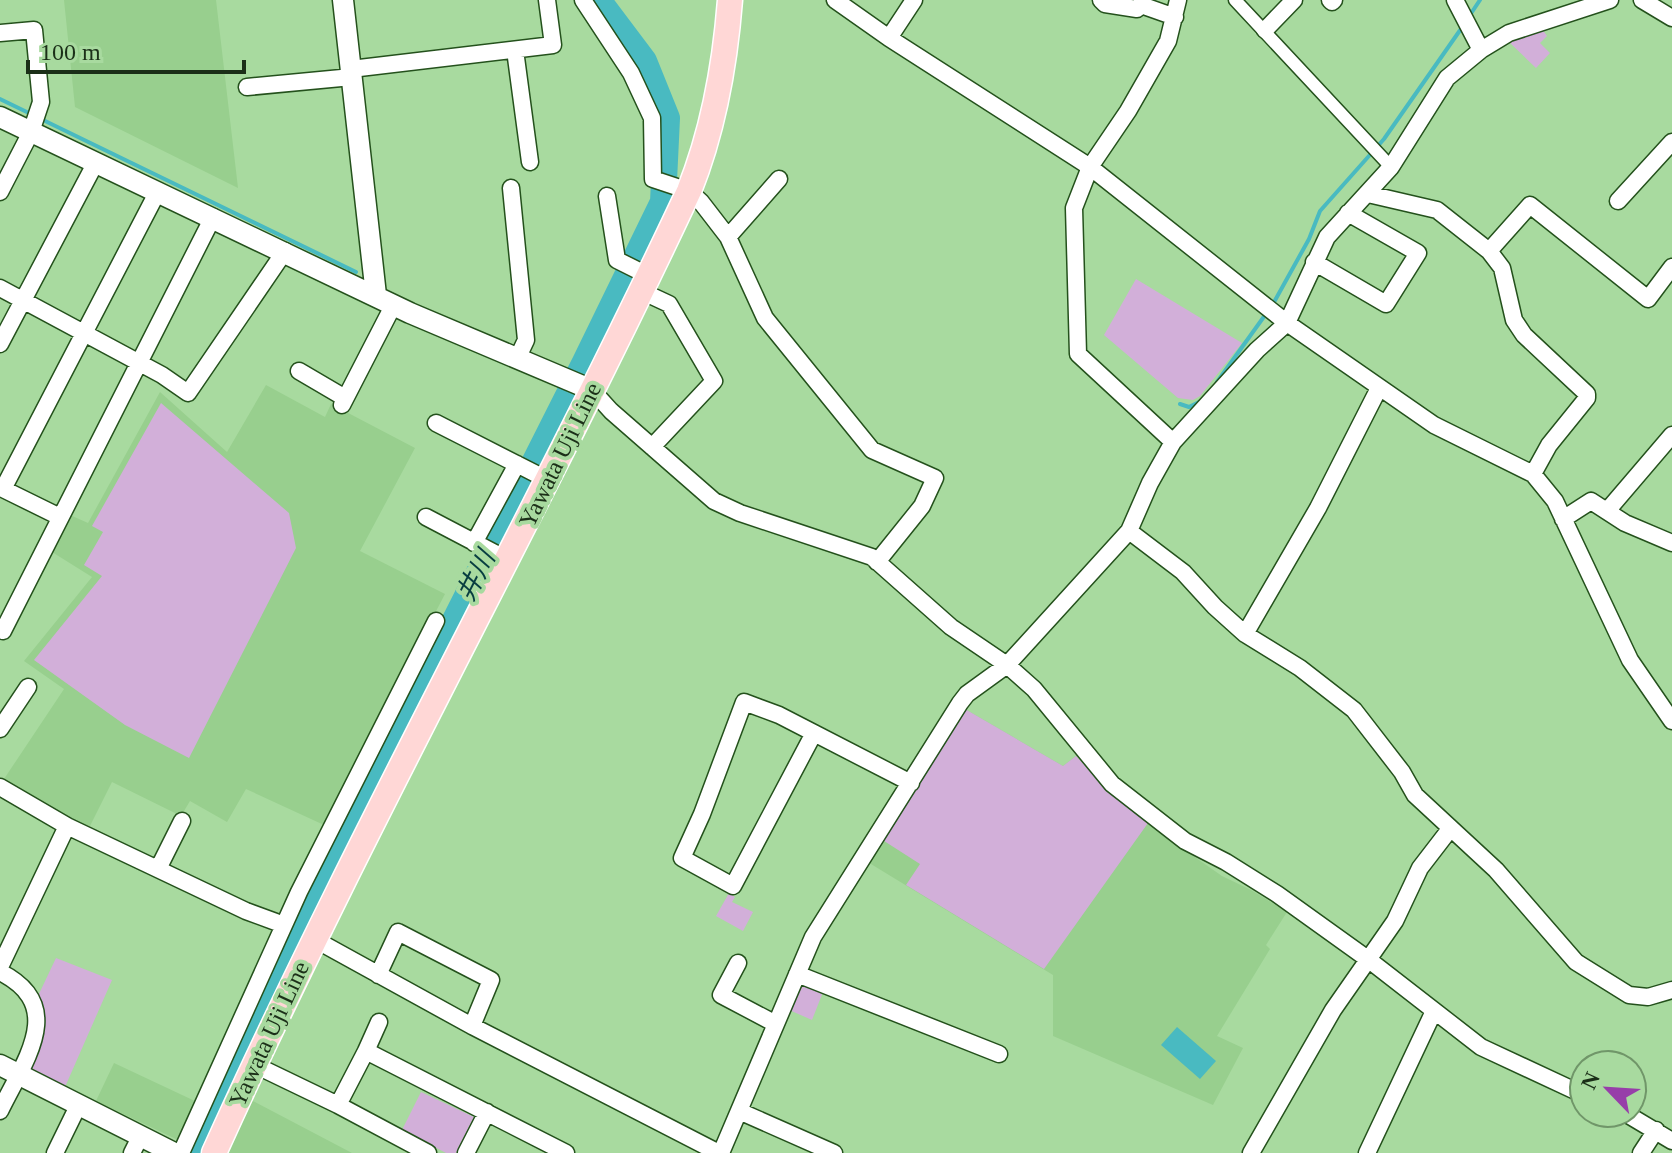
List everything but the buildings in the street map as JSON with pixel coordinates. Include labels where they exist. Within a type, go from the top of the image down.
[{"type":"main road","name":"Yawata Uji Line","points":[[214,1153],[255,1065],[264,1038],[542,478],[592,389],[683,189],[702,159],[715,111],[730,0]]},
{"type":"street","points":[[299,371],[344,402],[385,300],[343,0]]},
{"type":"street","points":[[247,87],[553,45],[547,0]]},
{"type":"street","points":[[583,0],[631,73],[652,118],[653,179],[683,189],[701,202],[728,237],[765,318],[872,450],[935,478],[922,506],[877,562]]},
{"type":"street","points":[[835,0],[1090,167],[1287,323],[1379,388],[1434,425],[1533,474],[1555,501],[1630,660],[1672,721]]},
{"type":"street","points":[[889,38],[914,0]]},
{"type":"street","points":[[1101,0],[1105,4],[1137,9],[1141,5],[1175,17]]},
{"type":"street","points":[[1173,442],[1078,354],[1074,208],[1090,167],[1168,41],[1178,0]]},
{"type":"street","points":[[1235,0],[1391,167]]},
{"type":"street","points":[[1265,30],[1294,0]]},
{"type":"street","points":[[1455,0],[1481,50]]},
{"type":"street","points":[[314,939],[472,1026],[720,1153],[813,937],[960,703],[967,694],[1007,665],[1129,531],[1150,483],[1173,442],[1257,350],[1287,323],[1327,237],[1391,167],[1447,78],[1481,50],[1509,33],[1610,0]]},
{"type":"street","points":[[1642,0],[1672,18]]},
{"type":"street","points":[[0,33],[34,30],[41,102],[0,192]]},
{"type":"street","points":[[515,50],[530,162]]},
{"type":"street","points":[[0,117],[34,121],[96,162],[385,300],[592,389],[611,411],[714,501],[740,513],[872,557],[951,627],[1007,665],[1034,689],[1112,784],[1185,841],[1277,894],[1481,1047],[1568,1088]]},
{"type":"street","points":[[1618,201],[1672,142]]},
{"type":"street","points":[[0,344],[96,162]]},
{"type":"street","points":[[728,237],[779,179]]},
{"type":"street","points":[[511,188],[526,340],[518,357]]},
{"type":"street","points":[[60,517],[1,490],[158,191]]},
{"type":"street","points":[[1368,194],[1437,210],[1489,251],[1502,268],[1514,320],[1524,335],[1587,394],[1549,445],[1533,474]]},
{"type":"street","points":[[607,196],[617,260],[669,304],[714,381],[652,447]]},
{"type":"street","points":[[1489,251],[1530,205],[1648,299],[1672,267]]},
{"type":"street","points":[[1314,262],[1386,304],[1418,253],[1348,213]]},
{"type":"street","points":[[0,629],[3,631],[213,217]]},
{"type":"street","points":[[0,288],[138,362],[188,393],[285,251]]},
{"type":"street","points":[[1245,634],[1318,508],[1379,388]]},
{"type":"street","points":[[436,423],[542,478]]},
{"type":"street","points":[[1607,511],[1672,435]]},
{"type":"street","points":[[476,544],[519,465]]},
{"type":"street","points":[[1563,519],[1591,501],[1625,523],[1672,543]]},
{"type":"street","points":[[426,517],[503,558]]},
{"type":"street","points":[[1129,531],[1183,572],[1245,634],[1300,668],[1354,710],[1402,772],[1415,795],[1496,870],[1576,962],[1629,995],[1648,997],[1672,990]]},
{"type":"street","points":[[181,1153],[284,925],[436,621]]},
{"type":"street","points":[[0,729],[28,687]]},
{"type":"street","points":[[814,733],[733,886],[682,858],[744,702],[779,715],[814,733],[911,783]]},
{"type":"street","points":[[1,791],[67,826],[246,911],[284,925]]},
{"type":"street","points":[[158,869],[182,821]]},
{"type":"street","points":[[0,1111],[8,1070],[38,1025],[37,1007],[28,991],[0,970],[67,826]]},
{"type":"street","points":[[1251,1153],[1333,1010],[1395,921],[1420,868],[1450,829]]},
{"type":"street","points":[[378,975],[398,932],[491,980],[472,1026]]},
{"type":"street","points":[[738,963],[721,995],[776,1024]]},
{"type":"street","points":[[797,974],[999,1054]]},
{"type":"street","points":[[1367,1153],[1434,1011]]},
{"type":"street","points":[[338,1105],[379,1022]]},
{"type":"street","points":[[240,1027],[264,1038]]},
{"type":"street","points":[[366,1051],[566,1153]]},
{"type":"street","points":[[255,1065],[428,1153]]},
{"type":"street","points":[[8,1070],[78,1106],[136,1145],[174,1153]]},
{"type":"street","points":[[55,1153],[78,1106]]},
{"type":"street","points":[[739,1111],[834,1153]]},
{"type":"street","points":[[466,1153],[487,1112]]},
{"type":"street","points":[[1648,1126],[1672,1141]]},
{"type":"street","points":[[1641,1153],[1656,1130]]},
{"type":"shaded area","points":[[64,0],[216,0],[238,188],[75,107]]},
{"type":"shaded area","points":[[1542,29],[1547,36],[1540,43],[1550,53],[1536,68],[1508,41]]},
{"type":"shaded area","points":[[1136,279],[1242,343],[1200,396],[1193,400],[1178,398],[1104,335]]},
{"type":"shaded area","points":[[266,385],[325,417],[331,404],[415,448],[360,551],[445,594],[324,825],[246,789],[227,822],[190,801],[181,816],[112,782],[90,826],[66,819],[4,779],[64,689],[24,661],[92,577],[52,552],[70,515],[88,523],[160,392],[227,452]]},
{"type":"shaded area","points":[[161,403],[289,513],[296,548],[189,758],[125,725],[34,660],[102,576],[84,565],[103,532],[92,526]]},
{"type":"shaded area","points":[[965,709],[1063,766],[1076,756],[1106,788],[1163,835],[1222,876],[1287,912],[1266,945],[1270,949],[1217,1036],[1243,1048],[1213,1105],[1053,1036],[1053,975],[866,861]]},
{"type":"shaded area","points":[[965,709],[1063,766],[1076,756],[1106,788],[1148,823],[1044,969],[906,885],[920,864],[881,839]]},
{"type":"shaded area","points":[[729,893],[735,897],[732,902],[753,912],[743,931],[716,916]]},
{"type":"shaded area","points":[[56,958],[112,980],[65,1087],[31,1068],[44,1024],[38,996]]},
{"type":"shaded area","points":[[806,986],[823,992],[812,1020],[787,1009],[796,989]]},
{"type":"shaded area","points":[[114,1063],[197,1102],[178,1140],[96,1101]]},
{"type":"shaded area","points":[[421,1092],[474,1117],[456,1153],[446,1153],[402,1130]]},
{"type":"shaded area","points":[[251,1100],[352,1153],[226,1153]]},
{"type":"water","points":[[1177,1027],[1216,1061],[1200,1079],[1161,1045]]},
{"type":"waterway","name":"井川","points":[[196,1153],[303,922],[663,202],[667,118],[644,61],[598,0]]},
{"type":"waterway","points":[[1470,15],[1480,0]]},
{"type":"waterway","points":[[1273,304],[1309,239],[1320,211],[1384,139],[1463,26]]},
{"type":"waterway","points":[[0,99],[33,115]]},
{"type":"waterway","points":[[41,119],[356,272]]},
{"type":"waterway","points":[[1217,382],[1268,311]]},
{"type":"waterway","points":[[1180,404],[1189,407],[1201,401]]}]
